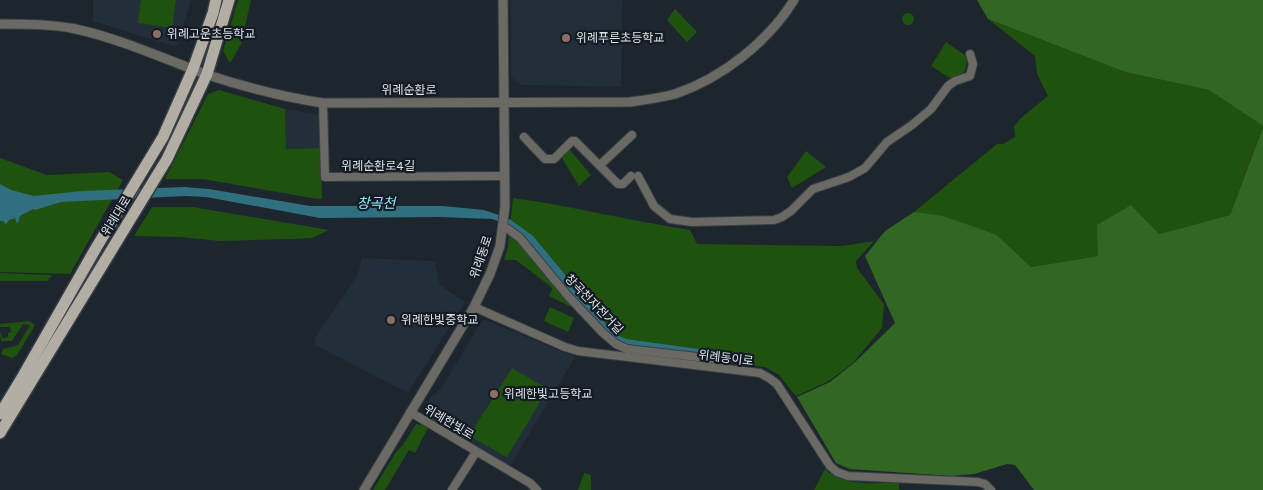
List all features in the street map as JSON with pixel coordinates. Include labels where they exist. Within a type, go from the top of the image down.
[{"type":"main road","name":"위례대로","points":[[0,413],[24,376],[96,248],[163,137],[193,69],[216,0]]},
{"type":"main road","name":"위례대로","points":[[0,433],[161,169],[207,74],[229,0]]},
{"type":"street","name":"위례동로","points":[[364,490],[474,307],[490,274],[500,246],[503,234],[505,176],[503,0]]},
{"type":"street","name":"위례순환로","points":[[0,24],[49,25],[75,29],[105,37],[207,74],[268,93],[323,103],[630,102],[654,99],[676,93],[715,75],[754,48],[780,22],[794,0]]},
{"type":"street","points":[[524,136],[545,159],[554,159],[575,140],[618,184],[623,184],[634,176],[654,206],[670,219],[692,222],[767,221],[782,217],[798,205],[813,189],[849,178],[865,168],[887,142],[931,109],[948,86],[955,81],[970,76],[973,64],[970,54]]},
{"type":"street","name":"위례순환로4길","points":[[323,103],[325,177],[505,176]]},
{"type":"street","points":[[600,165],[632,134]]},
{"type":"street","name":"창곡천자전거길","points":[[508,229],[520,238],[568,296],[616,344],[627,349],[714,359]]},
{"type":"street","name":"위례동이로","points":[[474,307],[578,351],[760,373],[777,384],[830,466],[837,472],[848,476],[978,482],[985,484],[991,490]]},
{"type":"street","name":"위례한빛로","points":[[410,412],[530,483],[537,490]]},
{"type":"street","name":"위례한빛로","points":[[452,490],[476,452]]},
{"type":"shaded area","name":"위례고운초등학교","points":[[93,0],[191,0],[176,47],[93,21]]},
{"type":"shaded area","name":"위례푸른초등학교","points":[[511,0],[622,0],[621,87],[521,85],[511,77]]},
{"type":"shaded area","points":[[285,109],[320,115],[321,148],[286,149]]},
{"type":"shaded area","name":"위례한빛중학교","points":[[362,258],[435,261],[440,285],[465,302],[408,393],[315,345],[315,338],[358,274]]},
{"type":"shaded area","name":"위례한빛고등학교","points":[[483,319],[575,357],[510,466],[425,416],[425,408],[430,398],[441,389]]},
{"type":"green space","points":[[141,0],[176,0],[172,28],[138,23]]},
{"type":"green space","points":[[238,0],[251,0],[241,44],[230,63],[223,51]]},
{"type":"green space","points":[[977,0],[1263,0],[1263,126],[1209,90],[1125,72],[988,19]]},
{"type":"green space","points":[[675,9],[697,32],[687,42],[667,20]]},
{"type":"green space","points":[[910,13],[913,14],[913,24],[906,25],[903,24],[902,17],[903,14]]},
{"type":"green space","points":[[988,19],[1125,72],[1209,90],[1263,126],[1230,215],[1159,234],[1098,256],[1031,267],[997,235],[914,212],[997,144],[1003,144],[1015,137],[1014,126],[1048,96],[1037,74],[1035,56]]},
{"type":"green space","points":[[946,42],[966,56],[965,71],[953,80],[931,66]]},
{"type":"green space","points":[[219,90],[285,109],[286,149],[321,148],[322,199],[203,179],[165,179],[208,94]]},
{"type":"green space","points":[[1263,127],[1263,490],[1034,490],[1015,465],[1007,464],[974,474],[951,476],[850,469],[836,463],[797,397],[830,382],[854,363],[895,323],[865,256],[885,231],[914,212],[943,216],[997,235],[1031,267],[1098,256],[1097,225],[1131,205],[1159,234],[1230,215]]},
{"type":"green space","points":[[570,150],[591,175],[579,186],[562,158]]},
{"type":"green space","points":[[806,151],[826,167],[792,188],[787,177]]},
{"type":"green space","points":[[0,158],[47,175],[109,172],[123,180],[70,274],[0,272]]},
{"type":"green space","points":[[513,198],[690,230],[697,244],[842,246],[874,241],[856,261],[857,268],[884,304],[882,328],[853,363],[829,381],[796,396],[779,375],[765,367],[624,350],[582,312],[549,296],[552,289],[550,286],[516,260],[504,260],[508,247]]},
{"type":"green space","points":[[152,207],[193,207],[329,230],[312,238],[292,239],[220,241],[180,237],[134,236]]},
{"type":"green space","points":[[0,273],[52,276],[47,281],[0,281]]},
{"type":"green space","points":[[550,307],[574,318],[568,332],[544,321]]},
{"type":"green space","points":[[29,321],[34,324],[34,327],[17,355],[12,358],[1,354],[3,349],[18,345],[30,325],[23,324],[12,341],[1,341],[0,333],[2,338],[8,337],[8,333],[11,332],[10,327],[0,327],[0,324]]},
{"type":"green space","points":[[512,368],[548,389],[507,457],[469,436]]},
{"type":"green space","points":[[416,424],[428,428],[415,453],[409,450],[385,490],[373,490],[396,452],[403,445]]},
{"type":"green space","points":[[825,469],[832,475],[860,483],[899,482],[899,490],[814,490]]},
{"type":"green space","points":[[584,473],[591,475],[591,490],[578,490]]},
{"type":"water","points":[[0,184],[11,190],[34,196],[82,191],[184,187],[209,189],[310,206],[443,206],[484,210],[508,218],[533,236],[614,334],[626,339],[705,350],[704,355],[621,343],[611,337],[570,295],[534,247],[509,225],[492,219],[439,217],[320,218],[206,197],[185,196],[61,202],[33,209],[20,216],[18,223],[15,218],[9,220],[6,224],[0,221]]},
{"type":"place","name":"위례고운초등학교","points":[[157,34]]},
{"type":"place","name":"위례푸른초등학교","points":[[566,38]]},
{"type":"place","name":"위례한빛중학교","points":[[391,320]]},
{"type":"place","name":"위례한빛고등학교","points":[[494,394]]},
{"type":"water label","name":"창곡천","points":[[376,203]]}]
